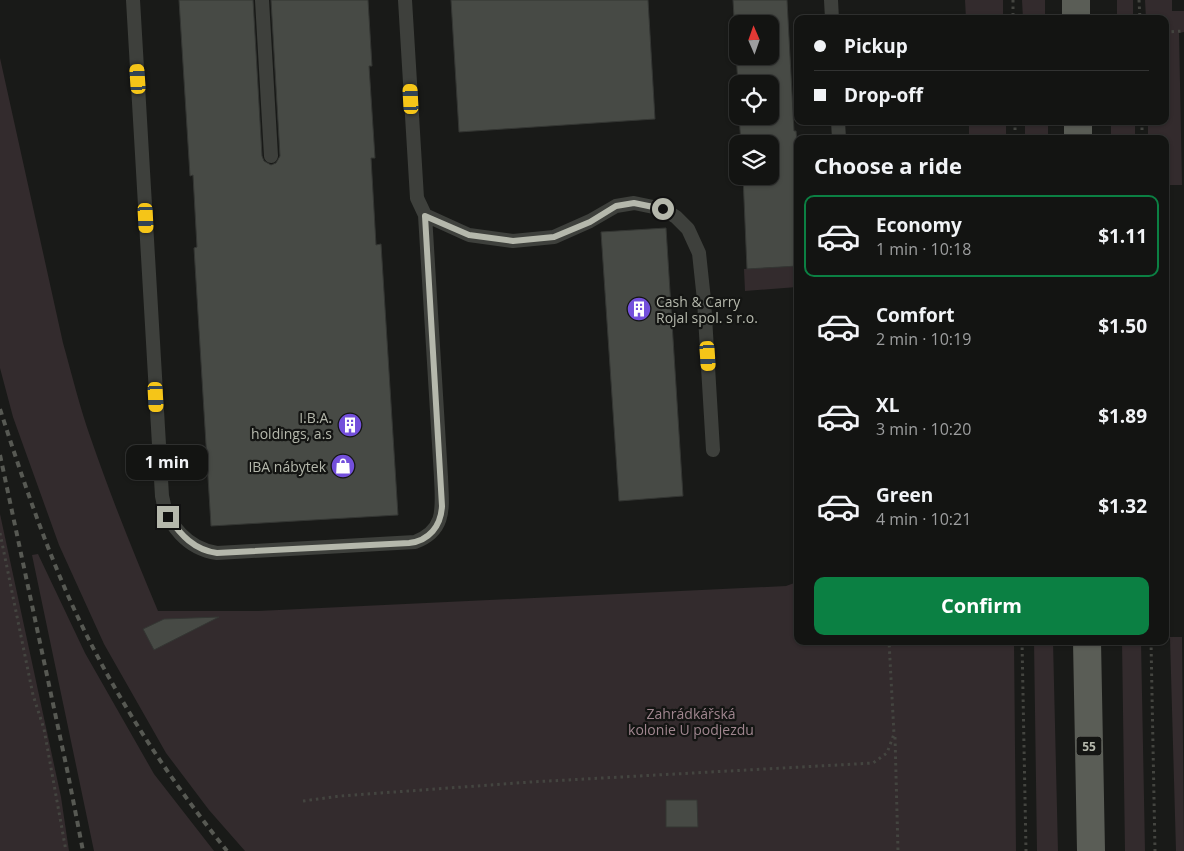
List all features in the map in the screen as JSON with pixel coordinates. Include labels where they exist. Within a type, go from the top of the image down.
[{"type":"main road","points":[[1076,0],[1076,15]]},
{"type":"main road","name":"55","points":[[1088,645],[1091,851]]},
{"type":"lane","points":[[133,0],[162,496],[168,517],[183,537],[201,550],[217,553],[409,543],[424,539],[431,534],[441,517],[441,477],[425,216],[417,198],[406,0]]},
{"type":"lane","points":[[262,0],[271,156]]},
{"type":"lane","points":[[831,0],[832,15]]},
{"type":"lane","points":[[425,216],[469,235],[513,241],[554,237],[590,222],[616,206],[634,203],[663,209],[676,217],[688,229],[699,253],[704,300],[713,450]]},
{"type":"path","points":[[1013,0],[1013,15]]},
{"type":"path","points":[[1139,0],[1140,15]]},
{"type":"path","points":[[1169,32],[1184,31]]},
{"type":"path","points":[[0,533],[33,696],[44,729],[66,851]]},
{"type":"path","points":[[889,645],[898,851]]},
{"type":"path","points":[[1022,645],[1026,851]]},
{"type":"path","points":[[1151,645],[1155,851]]},
{"type":"path","points":[[302,801],[340,796],[531,782],[858,765],[873,763],[887,753],[894,734]]},
{"type":"green space","points":[[965,0],[1003,0],[1003,15],[966,15]]},
{"type":"green space","points":[[1022,0],[1045,0],[1045,15],[1023,15]]},
{"type":"green space","points":[[1117,0],[1133,0],[1133,15],[1117,15]]},
{"type":"green space","points":[[1145,0],[1172,0],[1172,11],[1184,11],[1184,32],[1179,33],[1182,185],[1169,185],[1169,135],[1148,135],[1148,125],[1169,125],[1169,15],[1146,15]]},
{"type":"green space","name":"Zahrádkářská kolonie U podjezdu","points":[[0,58],[63,343],[80,403],[115,504],[158,611],[258,611],[786,586],[794,583],[794,645],[1014,645],[1016,851],[245,851],[209,810],[166,753],[104,644],[59,545],[13,417],[0,368]]},
{"type":"green space","points":[[969,125],[1006,125],[1006,135],[969,135]]},
{"type":"green space","points":[[1025,125],[1048,125],[1048,135],[1025,135]]},
{"type":"green space","points":[[1111,125],[1135,125],[1135,135],[1111,135]]},
{"type":"green space","points":[[794,266],[794,287],[745,291],[744,269]]},
{"type":"green space","points":[[0,514],[61,797],[69,851],[0,851]]},
{"type":"green space","points":[[38,554],[85,653],[154,774],[214,851],[94,851],[32,555]]},
{"type":"green space","points":[[1169,576],[1170,637],[1182,637],[1184,851],[1176,851],[1170,638]]},
{"type":"green space","points":[[1034,645],[1053,645],[1058,851],[1037,851]]},
{"type":"green space","points":[[1122,645],[1141,645],[1145,851],[1125,851]]},
{"type":"building","points":[[179,0],[253,0],[262,156],[264,161],[271,165],[276,163],[280,156],[271,0],[368,0],[372,66],[369,66],[375,158],[371,158],[376,245],[381,244],[398,515],[211,526],[194,248],[197,247],[193,175],[190,176]]},
{"type":"building","points":[[451,0],[648,0],[655,119],[459,132]]},
{"type":"building","points":[[733,0],[787,0],[794,131],[796,131],[796,135],[794,135],[794,266],[747,269],[743,185],[779,185],[779,135],[740,135],[740,125],[779,125],[779,75],[737,75],[737,65],[779,65],[779,15],[734,15]]},
{"type":"building","name":"Cash & Carry Rojal spol. s r.o.","points":[[666,228],[683,496],[619,501],[601,232]]},
{"type":"building","points":[[219,617],[154,650],[143,629],[164,619]]},
{"type":"building","points":[[666,800],[697,800],[698,827],[666,827]]},
{"type":"railway","points":[[0,409],[48,546],[66,591],[99,660],[159,758],[203,821],[227,851]]},
{"type":"railway","points":[[0,455],[83,851]]},
{"type":"place","name":"Cash & Carry Rojal spol. s r.o.","points":[[639,309]]},
{"type":"place","name":"I.B.A. holdings, a.s","points":[[350,425]]},
{"type":"place","name":"IBA nábytek","points":[[343,466]]},
{"type":"route","points":[[168,517],[183,537],[201,550],[217,553],[409,543],[424,539],[431,534],[440,521],[442,506],[425,216],[469,235],[513,241],[554,237],[590,222],[616,206],[634,203],[663,209]]}]
